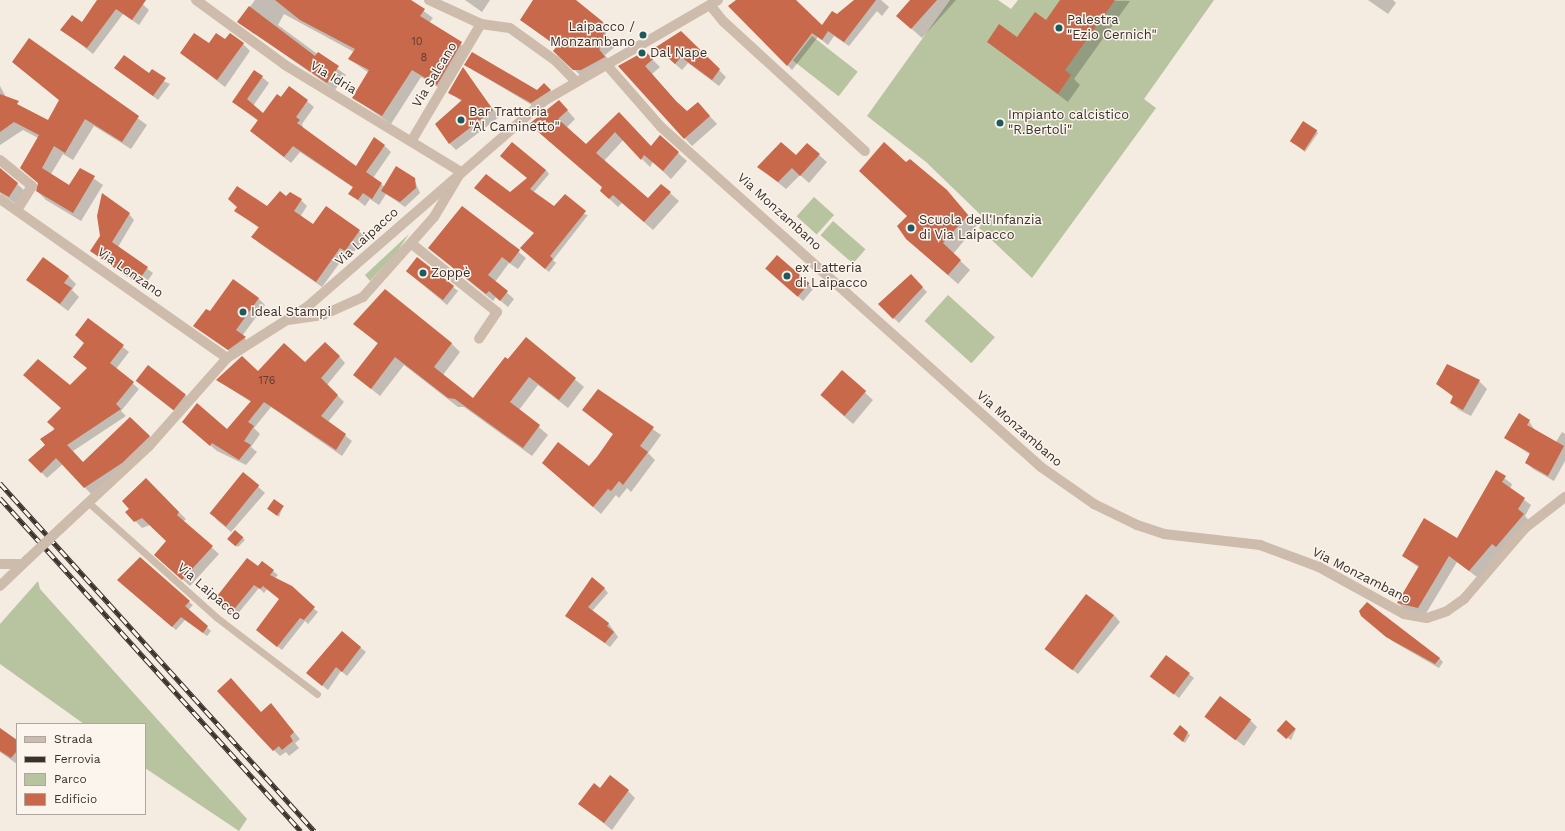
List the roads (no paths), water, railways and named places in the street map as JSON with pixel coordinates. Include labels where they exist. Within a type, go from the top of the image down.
[{"type":"street","name":"Via Idria","points":[[196,0],[285,66],[412,140],[461,172]]},
{"type":"street","points":[[429,0],[481,24],[510,28],[556,60],[575,81]]},
{"type":"street","points":[[714,2],[724,22],[865,151]]},
{"type":"street","name":"Via Laipacco","points":[[0,586],[149,446],[227,358],[289,320],[544,101],[605,63],[714,2]]},
{"type":"street","name":"Via Salcano","points":[[412,140],[481,24]]},
{"type":"street","name":"Via Monzambano","points":[[605,63],[661,127],[1041,468],[1094,504],[1137,525],[1164,534],[1260,546],[1319,567],[1404,614],[1427,618],[1447,611],[1464,599],[1525,528],[1565,497]]},
{"type":"street","points":[[0,160],[32,186],[17,210]]},
{"type":"street","name":"Via Laipacco","points":[[289,320],[323,315],[363,298],[412,244],[447,200],[461,172]]},
{"type":"street","name":"Via Lonzano","points":[[0,199],[227,358]]},
{"type":"street","points":[[412,244],[497,312],[479,339]]},
{"type":"street","points":[[0,564],[25,562]]},
{"type":"lane","name":"Via Laipacco","points":[[89,503],[216,616],[317,694]]},
{"type":"railway","points":[[0,483],[314,831]]},
{"type":"railway","points":[[0,498],[301,831]]},
{"type":"place","name":"Palestra \"Ezio Cernich\"","points":[[1059,28]]},
{"type":"place","name":"Laipacco / Monzambano","points":[[643,35]]},
{"type":"place","name":"Dal Nape","points":[[642,53]]},
{"type":"place","name":"Bar Trattoria \"Al Caminetto\"","points":[[461,120]]},
{"type":"place","name":"Impianto calcistico \"R.Bertoli\"","points":[[1000,123]]},
{"type":"place","name":"Scuola dell'Infanzia di Via Laipacco","points":[[911,228]]},
{"type":"place","name":"Zoppè","points":[[423,273]]},
{"type":"place","name":"ex Latteria di Laipacco","points":[[787,276]]},
{"type":"place","name":"Ideal Stampi","points":[[243,312]]}]
